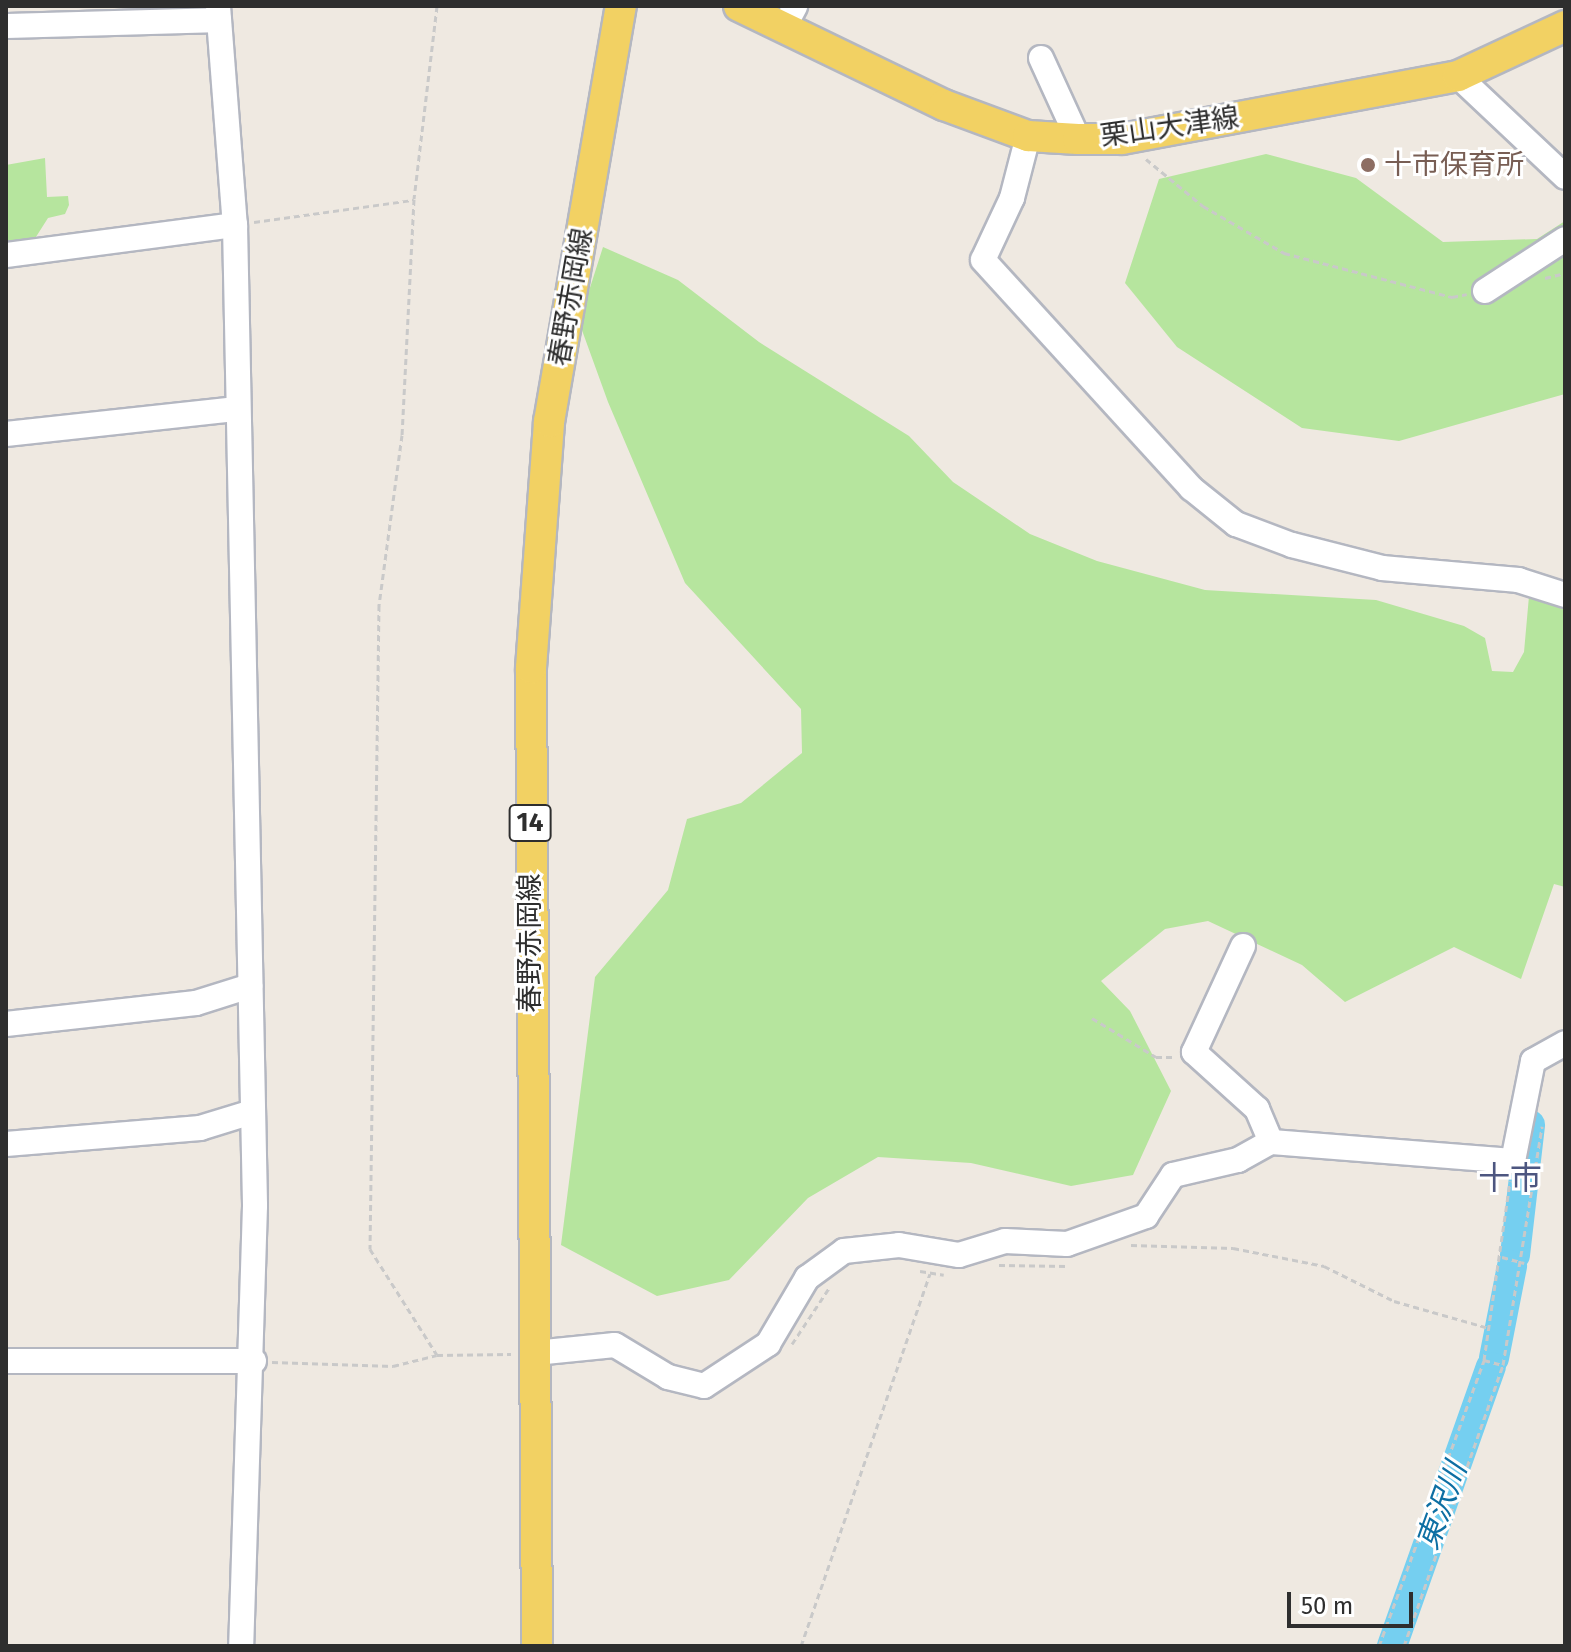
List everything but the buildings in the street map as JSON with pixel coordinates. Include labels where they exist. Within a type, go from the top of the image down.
[{"type":"main road","name":"春野赤岡線","points":[[537,1646],[531,668],[549,422],[621,6]]},
{"type":"main road","name":"栗山大津線","points":[[739,6],[789,17],[944,105],[1028,136],[1078,139],[1122,139],[1458,76],[1565,26]]},
{"type":"street","points":[[6,26],[218,13],[235,225],[252,1112],[254,1361],[241,1646]]},
{"type":"street","points":[[1041,58],[1078,139]]},
{"type":"street","points":[[1458,76],[1565,177]]},
{"type":"street","points":[[1028,136],[1012,198],[983,260],[1191,488],[1236,524],[1292,545],[1382,568],[1518,580],[1565,595]]},
{"type":"street","points":[[6,255],[235,225]]},
{"type":"street","points":[[1485,291],[1565,239]]},
{"type":"street","points":[[6,434],[237,409]]},
{"type":"street","points":[[1243,946],[1194,1052],[1257,1109],[1271,1142]]},
{"type":"street","points":[[6,1024],[196,1003],[250,986]]},
{"type":"street","points":[[535,1353],[615,1345],[668,1377],[704,1386],[768,1344],[807,1278],[844,1251],[899,1245],[959,1255],[1005,1241],[1067,1244],[1146,1216],[1173,1175],[1238,1160],[1271,1142],[1513,1161],[1533,1061],[1562,1053]]},
{"type":"street","points":[[6,1144],[200,1128],[252,1112]]},
{"type":"street","points":[[6,1361],[254,1361]]},
{"type":"path","points":[[437,6],[414,199],[402,435],[379,605],[370,1249],[437,1355]]},
{"type":"path","points":[[1122,139],[1203,206],[1284,253],[1452,297]]},
{"type":"path","points":[[235,225],[414,199]]},
{"type":"path","points":[[1092,1018],[1156,1057],[1194,1052]]},
{"type":"path","points":[[1404,1646],[1503,1365],[1524,1263],[1543,1123]]},
{"type":"path","points":[[1379,1646],[1484,1360],[1502,1257],[1513,1161]]},
{"type":"path","points":[[1122,1246],[1233,1248],[1324,1266],[1394,1301],[1489,1328]]},
{"type":"path","points":[[1502,1257],[1524,1263]]},
{"type":"path","points":[[985,1267],[1070,1264]]},
{"type":"path","points":[[908,1266],[930,1274],[956,1272]]},
{"type":"path","points":[[801,1646],[930,1274]]},
{"type":"path","points":[[768,1344],[795,1343],[831,1284]]},
{"type":"path","points":[[254,1361],[393,1366],[437,1355],[535,1353]]},
{"type":"path","points":[[1484,1360],[1503,1365]]},
{"type":"green space","points":[[1266,154],[1356,178],[1443,242],[1537,239],[1565,221],[1565,394],[1399,441],[1302,428],[1177,347],[1125,283],[1159,179]]},
{"type":"green space","points":[[45,158],[47,197],[68,196],[69,205],[65,214],[48,218],[34,240],[6,250],[6,165]]},
{"type":"green space","points":[[603,247],[678,280],[759,342],[909,436],[953,482],[1030,534],[1097,561],[1205,590],[1376,600],[1464,626],[1485,638],[1492,671],[1513,672],[1524,652],[1529,596],[1565,610],[1565,887],[1554,884],[1521,979],[1454,947],[1345,1002],[1302,965],[1208,921],[1165,929],[1101,981],[1130,1011],[1171,1091],[1133,1175],[1071,1186],[971,1163],[878,1157],[808,1198],[729,1280],[657,1296],[561,1245],[595,977],[668,890],[687,819],[741,803],[802,753],[801,709],[685,583],[608,402],[579,322]]},
{"type":"waterway","name":"東沢川","points":[[1515,1255],[1530,1125]]},
{"type":"waterway","name":"東沢川","points":[[1494,1358],[1512,1266]]},
{"type":"waterway","name":"東沢川","points":[[1392,1646],[1491,1367]]},
{"type":"place","name":"十市保育所","points":[[1368,165]]},
{"type":"district","name":"十市","points":[[1510,1178]]}]
